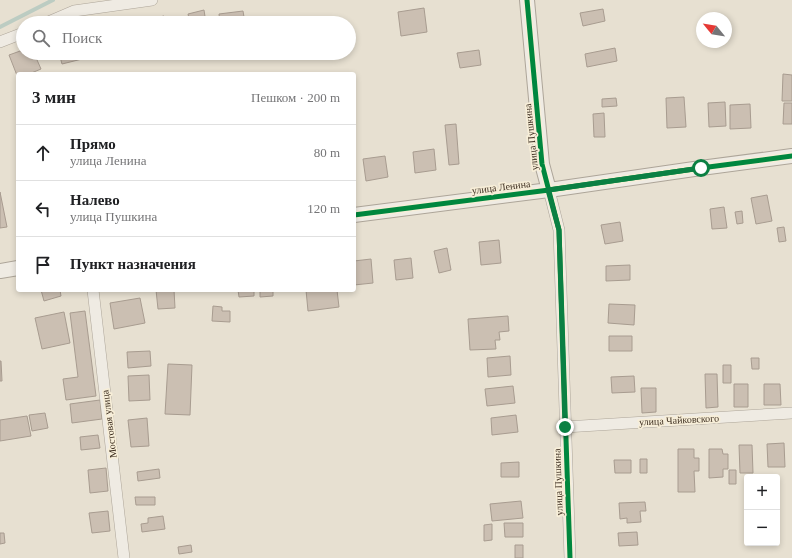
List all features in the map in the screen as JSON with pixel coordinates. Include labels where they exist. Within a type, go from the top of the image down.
[{"type":"street","points":[[56,16],[72,5],[152,0]]},
{"type":"street","name":"улица Пушкина","points":[[527,0],[542,164],[559,230],[570,558]]},
{"type":"street","points":[[0,42],[16,35]]},
{"type":"street","name":"улица Ленина","points":[[356,215],[792,156]]},
{"type":"street","points":[[0,271],[16,268]]},
{"type":"street","name":"Мостовая улица","points":[[93,292],[124,558]]},
{"type":"street","name":"улица Чайковского","points":[[565,427],[792,413]]},
{"type":"building","points":[[424,8],[427,32],[401,36],[398,12]]},
{"type":"building","points":[[603,9],[605,21],[583,26],[580,13]]},
{"type":"building","points":[[204,10],[205,16],[188,16],[188,14]]},
{"type":"building","points":[[243,11],[244,16],[219,16],[219,14]]},
{"type":"building","points":[[615,48],[617,61],[587,67],[585,54]]},
{"type":"building","points":[[479,50],[481,65],[460,68],[457,53]]},
{"type":"building","points":[[16,52],[16,60],[37,60],[41,69],[34,72],[16,73],[9,55]]},
{"type":"building","points":[[61,60],[78,60],[62,64]]},
{"type":"building","points":[[783,74],[792,75],[792,101],[782,101]]},
{"type":"building","points":[[684,97],[686,127],[667,128],[666,98]]},
{"type":"building","points":[[616,98],[617,106],[602,107],[602,99]]},
{"type":"building","points":[[725,102],[726,126],[709,127],[708,103]]},
{"type":"building","points":[[784,103],[792,103],[792,124],[783,124]]},
{"type":"building","points":[[750,104],[751,128],[730,129],[730,105]]},
{"type":"building","points":[[604,113],[605,137],[594,137],[593,114]]},
{"type":"building","points":[[456,124],[459,164],[449,165],[445,125]]},
{"type":"building","points":[[434,149],[436,170],[415,173],[413,152]]},
{"type":"building","points":[[385,156],[388,177],[366,181],[363,159]]},
{"type":"building","points":[[0,192],[7,227],[0,228]]},
{"type":"building","points":[[767,195],[772,221],[756,224],[751,198]]},
{"type":"building","points":[[724,207],[727,228],[712,229],[710,209]]},
{"type":"building","points":[[742,211],[743,223],[737,224],[735,212]]},
{"type":"building","points":[[620,222],[623,241],[605,244],[601,225]]},
{"type":"building","points":[[784,227],[786,241],[779,242],[777,228]]},
{"type":"building","points":[[499,240],[501,263],[481,265],[479,242]]},
{"type":"building","points":[[447,248],[451,270],[439,273],[434,251]]},
{"type":"building","points":[[411,258],[413,278],[396,280],[394,260]]},
{"type":"building","points":[[371,259],[373,283],[356,285],[356,261]]},
{"type":"building","points":[[630,265],[630,280],[606,281],[606,266]]},
{"type":"building","points":[[42,292],[60,292],[61,296],[44,301]]},
{"type":"building","points":[[156,292],[174,292],[175,308],[158,309]]},
{"type":"building","points":[[238,292],[254,292],[254,296],[239,297]]},
{"type":"building","points":[[260,292],[273,292],[273,296],[260,297]]},
{"type":"building","points":[[306,292],[337,292],[339,307],[308,311]]},
{"type":"building","points":[[140,298],[145,323],[114,329],[110,303]]},
{"type":"building","points":[[609,304],[635,305],[634,325],[608,323]]},
{"type":"building","points":[[213,306],[222,307],[222,311],[230,311],[230,322],[212,321]]},
{"type":"building","points":[[85,311],[96,396],[66,400],[63,379],[78,377],[70,313]]},
{"type":"building","points":[[64,312],[70,343],[42,349],[35,318]]},
{"type":"building","points":[[508,316],[509,331],[499,332],[500,340],[495,340],[496,349],[470,350],[468,319]]},
{"type":"building","points":[[609,336],[632,336],[632,351],[609,351]]},
{"type":"building","points":[[150,351],[151,366],[128,368],[127,352]]},
{"type":"building","points":[[510,356],[511,375],[488,377],[487,358]]},
{"type":"building","points":[[751,358],[759,358],[759,369],[752,369]]},
{"type":"building","points":[[1,361],[2,381],[0,381]]},
{"type":"building","points":[[168,364],[192,365],[190,415],[165,414]]},
{"type":"building","points":[[723,365],[731,365],[731,383],[723,383]]},
{"type":"building","points":[[705,374],[717,374],[718,407],[706,408]]},
{"type":"building","points":[[149,375],[150,400],[129,401],[128,376]]},
{"type":"building","points":[[634,376],[635,392],[612,393],[611,377]]},
{"type":"building","points":[[734,384],[748,384],[748,407],[734,407]]},
{"type":"building","points":[[764,384],[780,384],[781,405],[764,405]]},
{"type":"building","points":[[513,386],[515,403],[487,406],[485,389]]},
{"type":"building","points":[[641,388],[656,388],[656,412],[642,413]]},
{"type":"building","points":[[100,400],[102,419],[72,423],[70,404]]},
{"type":"building","points":[[45,413],[48,428],[32,431],[29,415]]},
{"type":"building","points":[[516,415],[518,432],[492,435],[491,418]]},
{"type":"building","points":[[27,416],[31,436],[0,441],[0,420]]},
{"type":"building","points":[[147,418],[149,446],[131,447],[128,420]]},
{"type":"building","points":[[98,435],[100,448],[81,450],[80,437]]},
{"type":"building","points":[[784,443],[785,467],[768,467],[767,444]]},
{"type":"building","points":[[739,445],[752,445],[753,473],[740,473]]},
{"type":"building","points":[[678,449],[694,449],[694,458],[699,458],[699,471],[694,471],[695,492],[678,492]]},
{"type":"building","points":[[709,449],[722,449],[723,454],[728,454],[728,469],[723,469],[723,477],[709,478]]},
{"type":"building","points":[[640,459],[647,459],[647,473],[640,473]]},
{"type":"building","points":[[614,460],[631,460],[631,473],[615,473]]},
{"type":"building","points":[[519,462],[519,477],[501,477],[501,463]]},
{"type":"building","points":[[106,468],[108,491],[90,493],[88,470]]},
{"type":"building","points":[[159,469],[160,478],[138,481],[137,472]]},
{"type":"building","points":[[729,470],[736,470],[736,484],[729,484]]},
{"type":"building","points":[[135,497],[155,497],[155,505],[136,505]]},
{"type":"building","points":[[521,501],[523,518],[492,521],[490,504]]},
{"type":"building","points":[[645,502],[646,511],[640,511],[641,522],[627,523],[627,518],[620,519],[619,503]]},
{"type":"building","points":[[108,511],[110,531],[92,533],[89,513]]},
{"type":"building","points":[[163,516],[165,529],[142,532],[141,524],[148,523],[148,518]]},
{"type":"building","points":[[504,523],[523,523],[523,537],[505,537]]},
{"type":"building","points":[[492,524],[492,540],[484,541],[484,525]]},
{"type":"building","points":[[637,532],[638,545],[619,546],[618,533]]},
{"type":"building","points":[[0,533],[4,533],[5,543],[0,544]]},
{"type":"building","points":[[191,545],[192,552],[179,554],[178,547]]},
{"type":"building","points":[[515,545],[523,545],[523,558],[515,558]]},
{"type":"waterway","points":[[22,16],[53,0]]},
{"type":"waterway","points":[[0,27],[16,19]]},
{"type":"cycle path","points":[[527,0],[542,164],[559,230],[570,558]]},
{"type":"cycle path","points":[[356,215],[549,190],[792,156]]},
{"type":"route","points":[[565,427],[559,230],[548,190],[701,168]]}]
